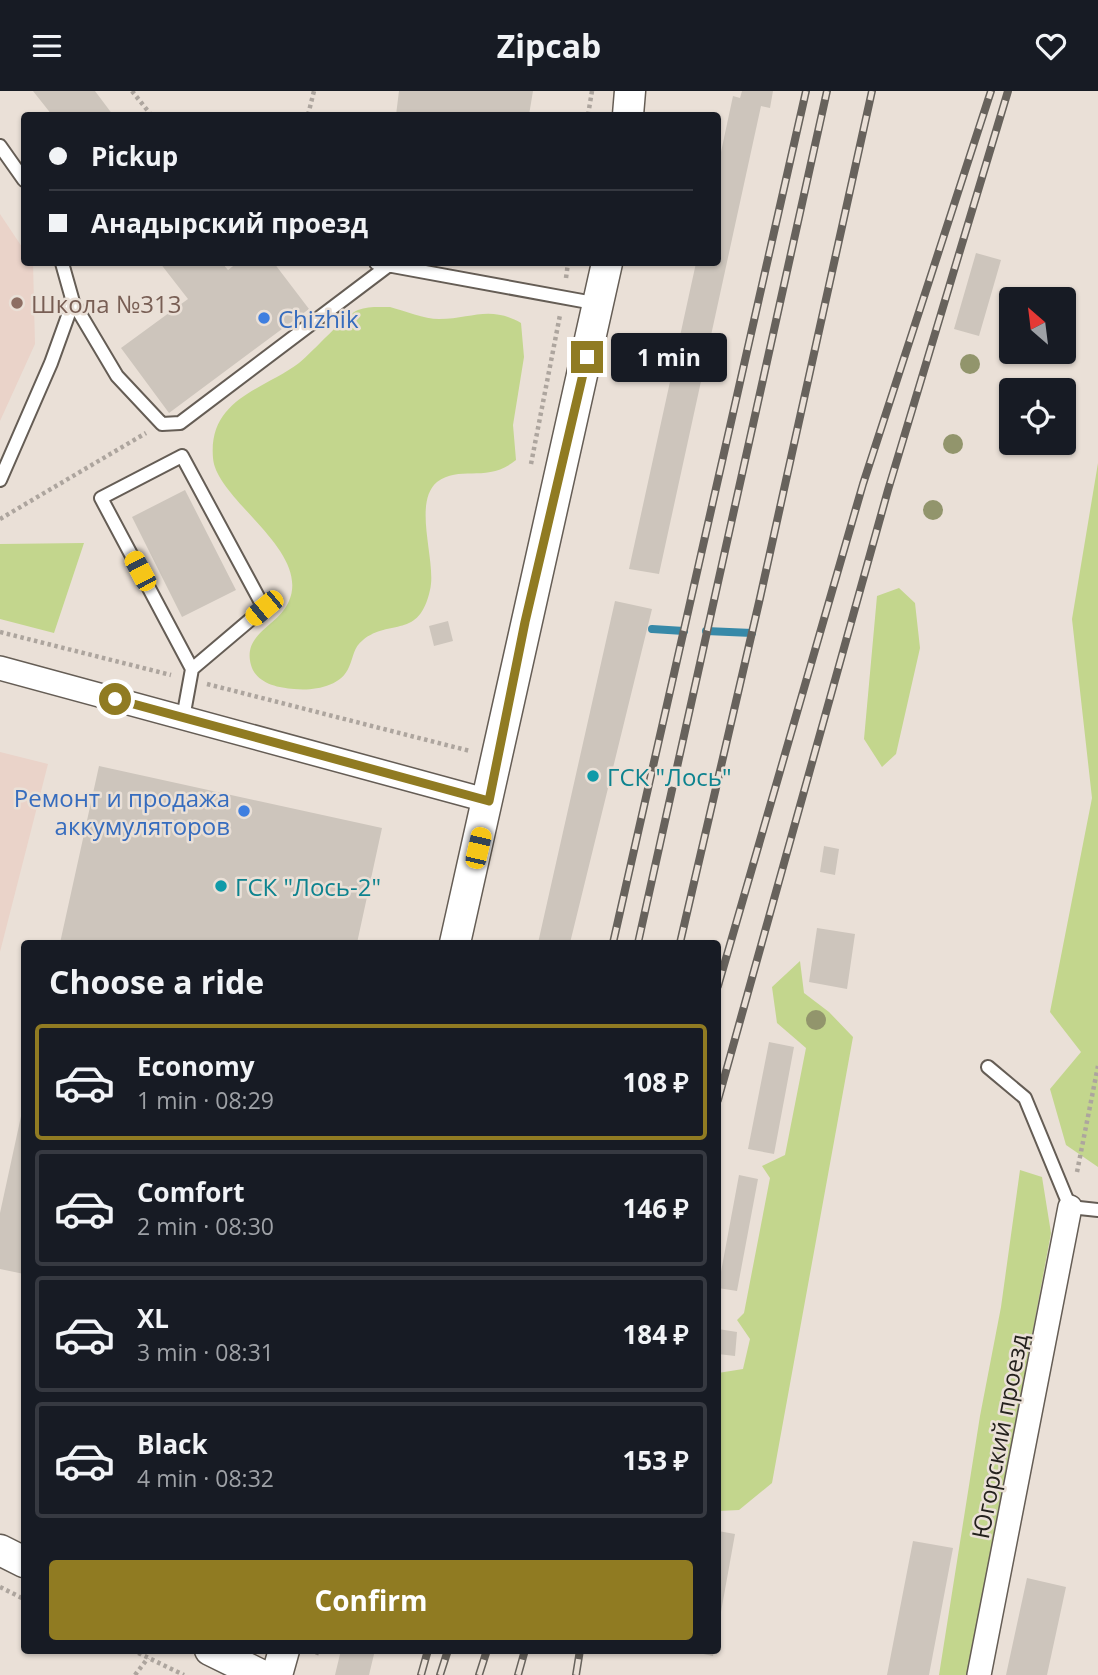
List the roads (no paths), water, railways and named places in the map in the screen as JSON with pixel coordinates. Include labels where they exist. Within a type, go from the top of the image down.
[{"type":"street","points":[[628,112],[630,91]]},
{"type":"street","points":[[456,940],[489,801],[525,622],[600,304],[606,266]]},
{"type":"street","points":[[0,668],[489,801]]},
{"type":"street","name":"Югорский проезд","points":[[979,1675],[1070,1207]]},
{"type":"street","points":[[0,1550],[21,1560]]},
{"type":"street","points":[[218,1654],[261,1675]]},
{"type":"street","points":[[277,1675],[284,1654]]},
{"type":"lane","points":[[0,146],[21,176]]},
{"type":"lane","points":[[63,266],[74,302],[117,376],[162,424],[180,423],[379,266]]},
{"type":"lane","points":[[393,266],[600,304]]},
{"type":"lane","points":[[0,480],[51,363],[74,302]]},
{"type":"lane","points":[[183,718],[191,675],[264,608],[182,456],[101,498],[191,675]]},
{"type":"lane","points":[[988,1067],[1025,1097],[1070,1207],[1098,1210]]},
{"type":"waterway","points":[[652,629],[684,631]]},
{"type":"waterway","points":[[706,631],[752,633]]},
{"type":"railway","points":[[614,940],[806,91]]},
{"type":"railway","points":[[639,940],[827,91]]},
{"type":"railway","points":[[681,940],[760,598],[872,91]]},
{"type":"railway","points":[[721,976],[863,484],[991,91]]},
{"type":"railway","points":[[721,1089],[888,490],[1008,91]]},
{"type":"railway","points":[[421,1675],[427,1654]]},
{"type":"railway","points":[[440,1675],[447,1654]]},
{"type":"railway","points":[[479,1675],[486,1654]]},
{"type":"railway","points":[[518,1675],[524,1654]]},
{"type":"railway","points":[[576,1675],[579,1654]]},
{"type":"place","name":"Школа №313","points":[[17,303]]},
{"type":"place","name":"Chizhik","points":[[264,318]]},
{"type":"place","name":"ГСК \"Лось\"","points":[[593,776]]},
{"type":"place","name":"Ремонт и продажа аккумуляторов","points":[[244,811]]},
{"type":"place","name":"ГСК \"Лось-2\"","points":[[221,886]]}]
